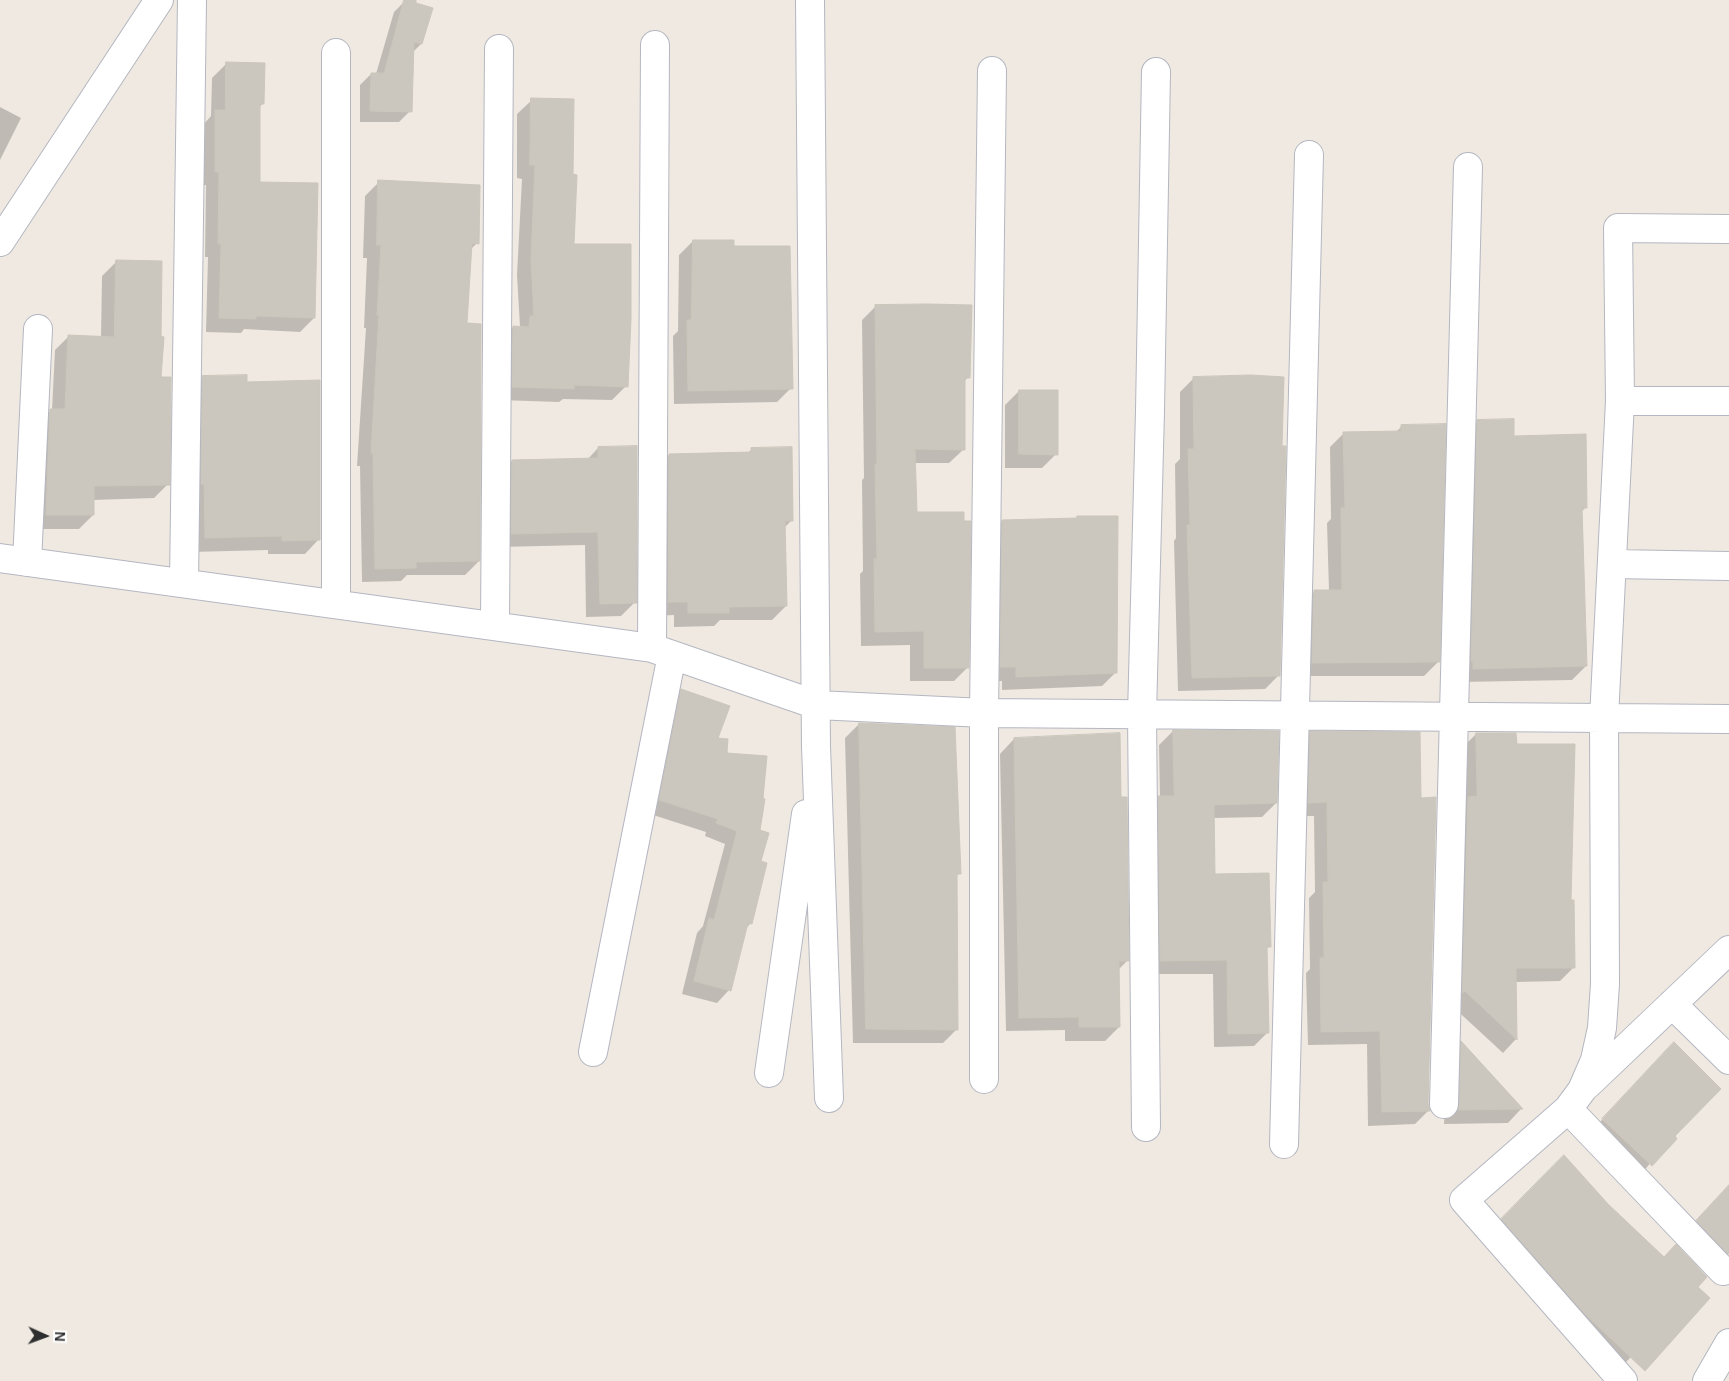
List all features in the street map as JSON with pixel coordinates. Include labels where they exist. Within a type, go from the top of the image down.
[{"type":"street","points":[[0,242],[159,0]]},
{"type":"street","points":[[184,582],[192,0]]},
{"type":"street","points":[[810,0],[816,746],[829,1098]]},
{"type":"street","points":[[593,1052],[662,652],[655,44]]},
{"type":"street","points":[[496,625],[499,49]]},
{"type":"street","points":[[336,53],[336,603]]},
{"type":"street","points":[[984,1079],[984,712],[992,71]]},
{"type":"street","points":[[1146,1127],[1142,714],[1156,72]]},
{"type":"street","points":[[1284,1144],[1309,155]]},
{"type":"street","points":[[1444,1104],[1452,716],[1468,167]]},
{"type":"street","points":[[1575,1100],[1595,1060],[1602,1028],[1605,984],[1604,718],[1620,401],[1618,228],[1729,229]]},
{"type":"street","points":[[26,562],[38,329]]},
{"type":"street","points":[[1620,401],[1729,401]]},
{"type":"street","points":[[0,558],[496,625],[662,652],[816,705],[984,712],[1729,719]]},
{"type":"street","points":[[1612,564],[1729,566]]},
{"type":"street","points":[[769,1073],[816,746]]},
{"type":"street","points":[[1623,1381],[1464,1200],[1575,1100],[1729,950]]},
{"type":"street","points":[[1672,1004],[1729,1060]]},
{"type":"street","points":[[1575,1100],[1723,1271]]},
{"type":"street","points":[[1707,1381],[1729,1343]]},
{"type":"building","points":[[404,0],[416,0],[416,3],[433,8],[422,44],[414,42],[412,112],[370,111],[371,73],[384,73]]},
{"type":"building","points":[[226,62],[265,63],[264,104],[260,104],[260,182],[318,183],[315,318],[256,316],[256,319],[219,318],[221,244],[218,244],[219,172],[215,172],[215,110],[225,110]]},
{"type":"building","points":[[531,98],[574,99],[573,174],[577,175],[574,244],[631,244],[631,319],[628,387],[574,385],[574,389],[512,387],[513,326],[529,327],[530,316],[534,316],[531,260],[535,165],[530,165]]},
{"type":"building","points":[[378,180],[480,185],[479,244],[472,243],[467,323],[481,324],[480,561],[416,562],[416,568],[375,569],[373,453],[371,453],[381,245],[377,245]]},
{"type":"building","points":[[693,240],[734,240],[734,246],[790,246],[793,389],[688,391],[687,320],[691,320]]},
{"type":"building","points":[[116,260],[162,261],[161,336],[164,337],[161,377],[171,377],[170,485],[94,486],[94,515],[46,515],[50,409],[65,409],[68,335],[114,337]]},
{"type":"building","points":[[875,305],[972,305],[970,378],[965,378],[965,450],[915,449],[917,512],[964,512],[964,521],[971,521],[969,668],[924,668],[924,631],[875,632],[874,559],[877,559],[875,464],[877,464]]},
{"type":"building","points":[[247,375],[247,382],[320,380],[320,540],[282,541],[282,536],[205,538],[204,484],[201,484],[202,376]]},
{"type":"building","points":[[1251,375],[1284,377],[1282,446],[1286,446],[1280,676],[1192,678],[1187,525],[1190,525],[1188,449],[1194,449],[1193,377]]},
{"type":"building","points":[[1019,390],[1058,390],[1058,455],[1019,454]]},
{"type":"building","points":[[1514,419],[1514,436],[1586,434],[1587,508],[1582,508],[1587,666],[1473,669],[1473,661],[1471,661],[1477,420]]},
{"type":"building","points":[[1446,424],[1440,662],[1312,663],[1314,590],[1342,590],[1341,508],[1345,508],[1343,432],[1401,431],[1401,425]]},
{"type":"building","points":[[637,446],[637,603],[600,604],[598,532],[511,534],[512,460],[598,458],[598,447]]},
{"type":"building","points":[[792,447],[793,521],[785,521],[787,606],[729,607],[729,613],[688,613],[688,602],[668,602],[669,454],[751,452],[751,448]]},
{"type":"building","points":[[1077,516],[1118,516],[1117,673],[1016,677],[1016,667],[1000,667],[1002,520],[1077,518]]},
{"type":"building","points":[[681,689],[730,706],[718,738],[728,739],[727,753],[767,756],[763,798],[765,799],[760,830],[769,833],[761,861],[767,863],[752,924],[748,923],[731,991],[694,981],[709,918],[714,920],[737,831],[716,823],[718,819],[659,800]]},
{"type":"building","points":[[859,723],[955,727],[961,874],[957,874],[958,1030],[866,1029]]},
{"type":"building","points":[[1173,730],[1279,731],[1277,803],[1214,805],[1215,874],[1269,873],[1271,947],[1267,947],[1269,1033],[1228,1034],[1227,960],[1160,961],[1158,796],[1174,796]]},
{"type":"building","points":[[1310,731],[1420,732],[1421,798],[1436,797],[1428,1104],[1430,1111],[1382,1112],[1380,1031],[1321,1032],[1320,958],[1324,958],[1323,882],[1328,882],[1327,802],[1308,803]]},
{"type":"building","points":[[1120,733],[1121,797],[1127,797],[1129,961],[1119,961],[1120,1027],[1079,1027],[1079,1017],[1019,1018],[1014,738]]},
{"type":"building","points":[[1476,733],[1516,733],[1517,744],[1575,744],[1571,900],[1574,900],[1575,968],[1516,968],[1517,1040],[1465,991],[1462,993],[1468,797],[1477,796]]},
{"type":"building","points":[[1461,1041],[1523,1109],[1458,1110]]},
{"type":"building","points":[[1674,1042],[1721,1089],[1675,1136],[1677,1139],[1652,1166],[1602,1119]]},
{"type":"building","points":[[1564,1155],[1608,1204],[1664,1257],[1676,1244],[1707,1277],[1698,1287],[1710,1298],[1645,1371],[1585,1314],[1501,1219]]},
{"type":"building","points":[[1729,1185],[1729,1253],[1728,1254],[1696,1221]]}]
